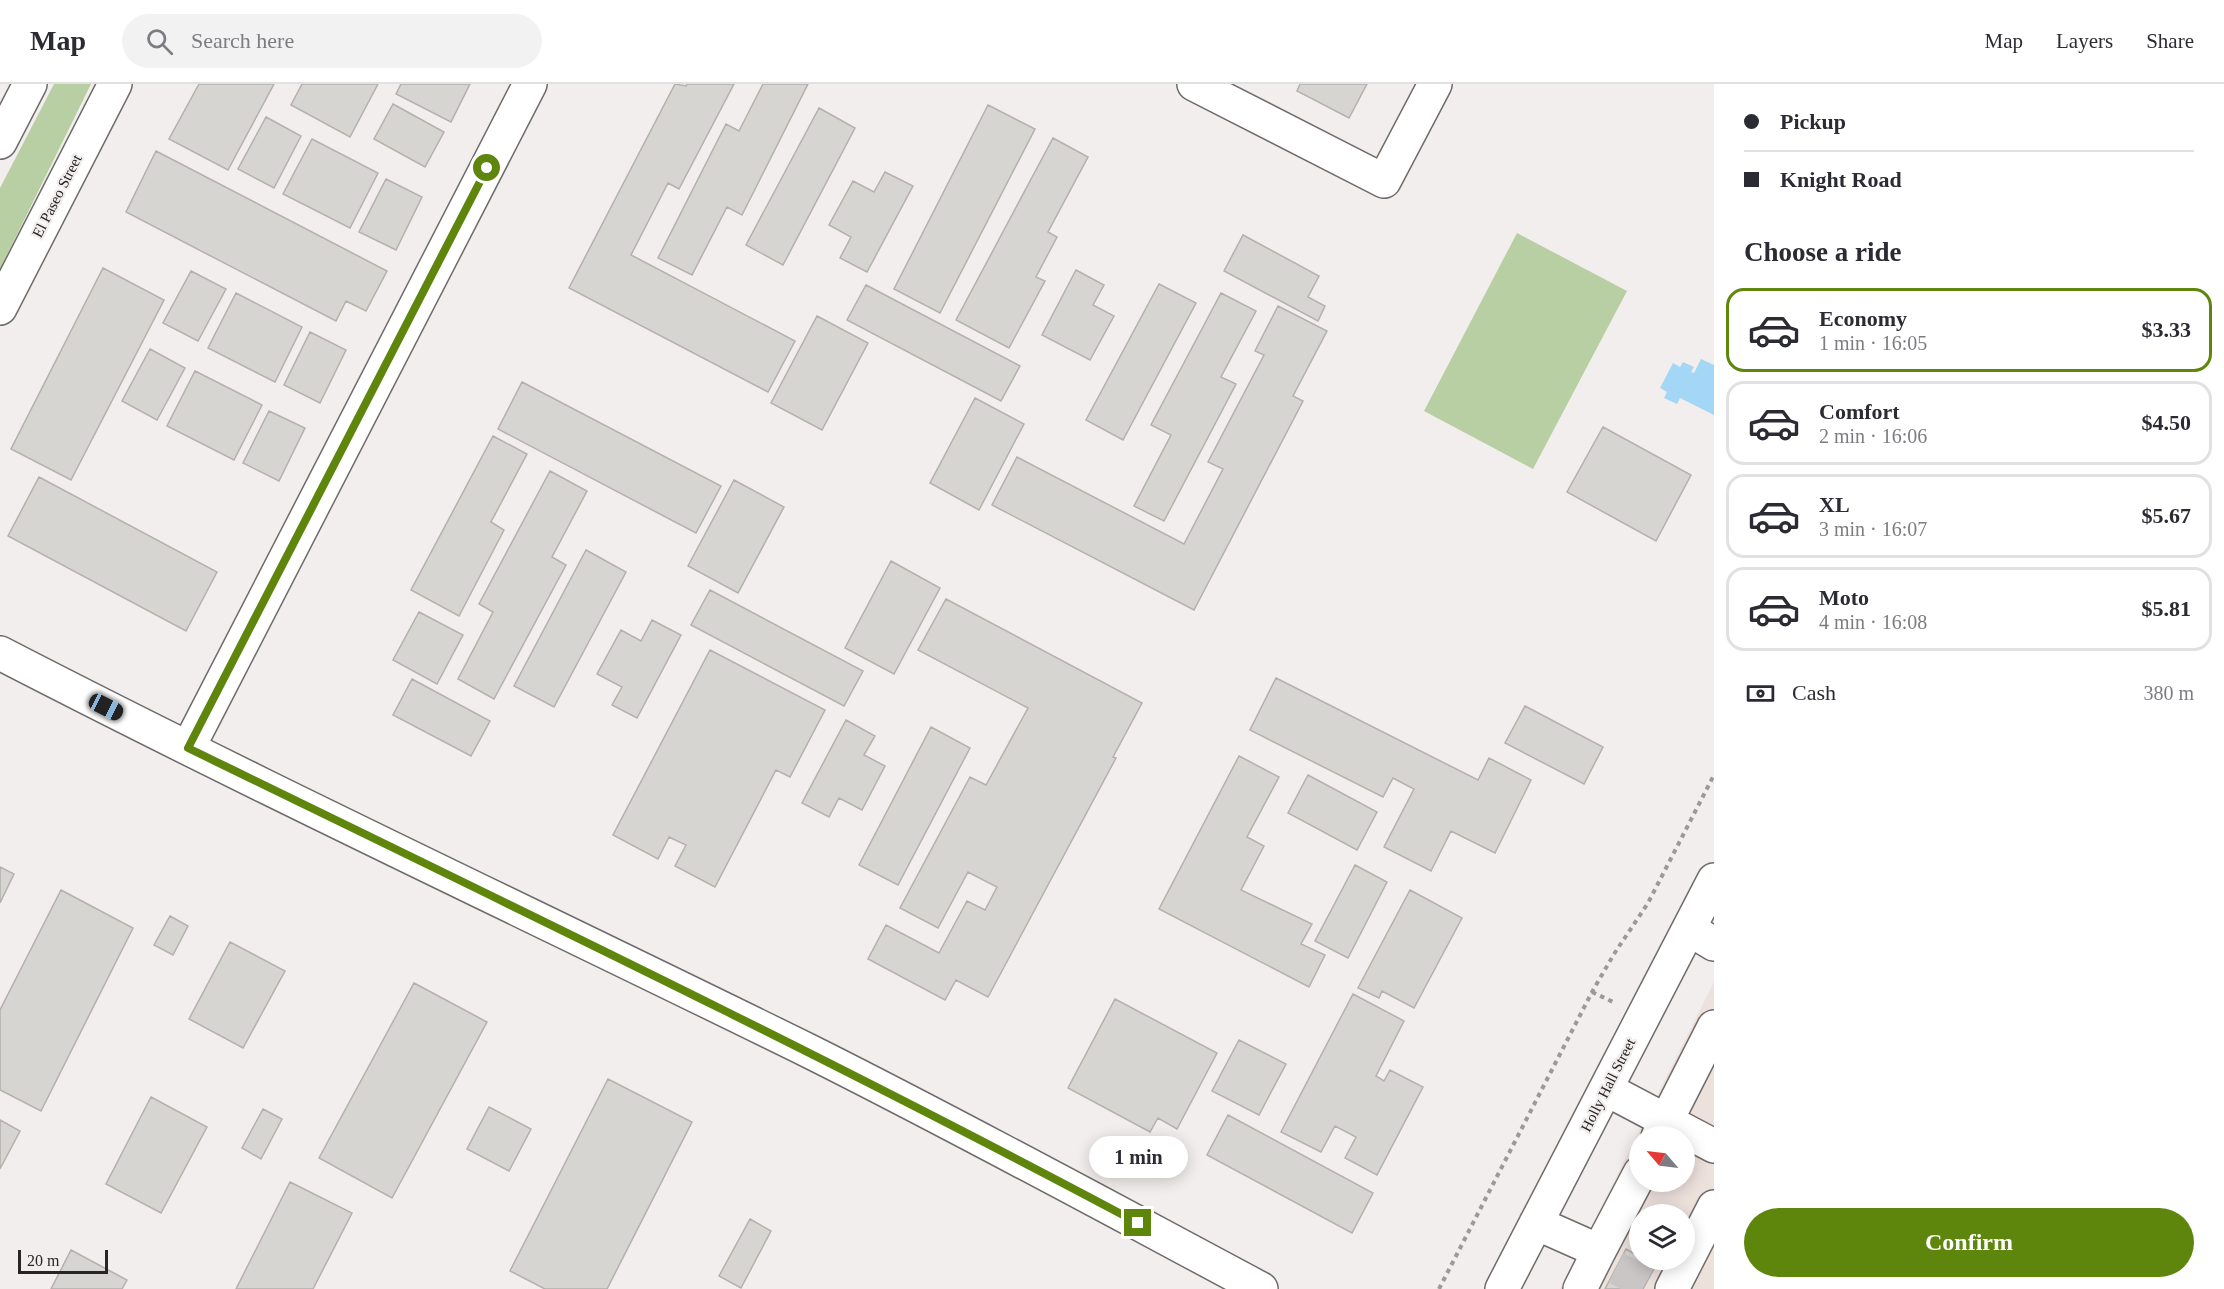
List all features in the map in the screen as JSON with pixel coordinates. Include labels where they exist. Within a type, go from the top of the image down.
[{"type":"street","points":[[0,142],[30,84]]},
{"type":"street","name":"El Paseo Street","points":[[0,308],[115,84]]},
{"type":"street","points":[[188,748],[530,84]]},
{"type":"street","points":[[1194,84],[1384,182],[1435,84]]},
{"type":"street","points":[[0,653],[188,748],[832,1063],[974,1135],[1261,1289]]},
{"type":"street","name":"Holly Hall Street","points":[[1502,1289],[1606,1089],[1701,937],[1714,880]]},
{"type":"street","points":[[1664,1126],[1714,1027]]},
{"type":"street","points":[[1606,1089],[1658,1126]]},
{"type":"street","points":[[1695,1140],[1714,1146]]},
{"type":"street","points":[[1582,1288],[1604,1259],[1632,1192]]},
{"type":"street","points":[[1658,1287],[1714,1207]]},
{"type":"street","points":[[1536,1223],[1604,1259]]},
{"type":"path","points":[[1439,1289],[1592,992],[1648,903],[1714,775]]},
{"type":"path","points":[[1592,992],[1613,1002]]},
{"type":"shaded area","points":[[1714,982],[1714,1289],[1560,1289],[1629,1151],[1629,1192],[1695,1192],[1695,1126],[1642,1126]]},
{"type":"green space","points":[[54,84],[91,84],[0,269],[0,188]]},
{"type":"green space","points":[[1517,233],[1627,291],[1533,469],[1424,411]]},
{"type":"water","points":[[1701,359],[1714,365],[1714,415],[1680,398],[1677,404],[1664,398],[1667,392],[1660,388],[1673,363],[1680,367],[1683,362],[1694,367],[1691,372],[1694,373]]},
{"type":"building","points":[[199,84],[274,84],[228,170],[169,139]]},
{"type":"building","points":[[302,84],[378,84],[350,137],[291,105]]},
{"type":"building","points":[[401,84],[470,84],[451,122],[396,94]]},
{"type":"building","points":[[675,84],[686,86],[687,84],[734,84],[679,189],[668,183],[631,255],[795,341],[768,392],[569,288]]},
{"type":"building","points":[[763,84],[808,84],[742,215],[727,207],[692,275],[658,258],[726,124],[739,131]]},
{"type":"building","points":[[1300,84],[1367,84],[1349,118],[1297,91]]},
{"type":"building","points":[[393,104],[444,132],[425,167],[374,139]]},
{"type":"building","points":[[988,105],[1035,129],[940,313],[894,289]]},
{"type":"building","points":[[819,108],[855,128],[783,265],[746,245]]},
{"type":"building","points":[[266,117],[301,136],[274,188],[238,169]]},
{"type":"building","points":[[1053,138],[1088,157],[1048,232],[1057,237],[1036,277],[1045,281],[1009,348],[956,320]]},
{"type":"building","points":[[312,139],[378,173],[350,228],[283,194]]},
{"type":"building","points":[[156,151],[387,271],[366,311],[346,301],[336,321],[126,212]]},
{"type":"building","points":[[885,172],[913,186],[867,272],[840,258],[851,237],[829,225],[853,181],[874,192]]},
{"type":"building","points":[[386,179],[422,197],[396,250],[359,232]]},
{"type":"building","points":[[1243,235],[1319,276],[1308,297],[1325,306],[1318,321],[1224,271]]},
{"type":"building","points":[[103,268],[164,300],[71,480],[11,449]]},
{"type":"building","points":[[1076,270],[1104,285],[1093,305],[1114,316],[1090,360],[1042,335]]},
{"type":"building","points":[[191,271],[226,289],[198,341],[163,323]]},
{"type":"building","points":[[1159,284],[1196,303],[1123,440],[1086,420]]},
{"type":"building","points":[[866,285],[1020,366],[1001,401],[847,320]]},
{"type":"building","points":[[236,293],[302,327],[275,382],[208,348]]},
{"type":"building","points":[[1221,293],[1256,311],[1221,377],[1236,384],[1164,521],[1134,506],[1171,435],[1151,425]]},
{"type":"building","points":[[1278,306],[1327,331],[1293,396],[1303,401],[1194,610],[992,505],[1017,457],[1184,544],[1223,469],[1208,462],[1264,355],[1255,351]]},
{"type":"building","points":[[817,316],[868,343],[822,430],[771,403]]},
{"type":"building","points":[[310,332],[346,350],[320,403],[284,385]]},
{"type":"building","points":[[150,349],[185,368],[157,420],[122,401]]},
{"type":"building","points":[[195,371],[262,405],[234,460],[167,426]]},
{"type":"building","points":[[522,382],[721,486],[696,533],[498,429]]},
{"type":"building","points":[[975,398],[1024,424],[979,510],[930,483]]},
{"type":"building","points":[[269,411],[305,428],[279,481],[243,463]]},
{"type":"building","points":[[1603,427],[1691,475],[1656,541],[1567,492]]},
{"type":"building","points":[[493,436],[527,454],[491,522],[504,530],[459,616],[411,590]]},
{"type":"building","points":[[550,471],[587,491],[552,557],[566,565],[494,699],[458,679],[493,612],[479,604]]},
{"type":"building","points":[[39,477],[217,572],[186,631],[8,536]]},
{"type":"building","points":[[734,480],[784,507],[738,593],[688,566]]},
{"type":"building","points":[[586,550],[626,572],[554,707],[514,686]]},
{"type":"building","points":[[891,561],[940,588],[894,674],[845,648]]},
{"type":"building","points":[[710,590],[863,671],[844,706],[691,625]]},
{"type":"building","points":[[946,599],[1142,703],[1113,757],[1116,758],[988,997],[956,980],[945,1000],[868,959],[886,925],[939,953],[967,901],[985,910],[997,887],[968,872],[938,928],[900,908],[970,777],[986,785],[1028,708],[918,650]]},
{"type":"building","points":[[419,612],[463,635],[437,684],[393,660]]},
{"type":"building","points":[[652,620],[681,635],[637,718],[612,705],[622,687],[597,674],[621,630],[641,641]]},
{"type":"building","points":[[710,650],[825,710],[790,777],[776,770],[715,887],[675,866],[686,845],[669,837],[658,859],[613,835]]},
{"type":"building","points":[[1276,678],[1478,780],[1489,758],[1531,780],[1495,853],[1451,831],[1431,871],[1384,847],[1414,789],[1393,778],[1383,797],[1250,730]]},
{"type":"building","points":[[412,679],[490,721],[471,756],[393,715]]},
{"type":"building","points":[[1525,706],[1603,747],[1584,784],[1505,743]]},
{"type":"building","points":[[846,720],[875,736],[864,755],[885,766],[862,810],[839,798],[829,817],[802,803]]},
{"type":"building","points":[[931,727],[970,748],[898,885],[859,865]]},
{"type":"building","points":[[1239,756],[1279,777],[1247,837],[1264,846],[1241,890],[1312,924],[1301,944],[1325,955],[1309,987],[1159,909]]},
{"type":"building","points":[[1308,775],[1377,812],[1357,850],[1288,813]]},
{"type":"building","points":[[1355,865],[1387,882],[1348,958],[1315,941]]},
{"type":"building","points":[[0,867],[14,874],[0,903]]},
{"type":"building","points":[[61,890],[133,928],[41,1111],[0,1090],[0,1010]]},
{"type":"building","points":[[1410,890],[1462,918],[1414,1008],[1382,991],[1379,998],[1358,988]]},
{"type":"building","points":[[170,916],[188,926],[173,955],[154,945]]},
{"type":"building","points":[[230,942],[285,971],[243,1048],[189,1019]]},
{"type":"building","points":[[414,983],[487,1022],[392,1198],[319,1158]]},
{"type":"building","points":[[1353,994],[1404,1021],[1376,1076],[1384,1081],[1390,1070],[1423,1087],[1377,1175],[1345,1158],[1356,1137],[1335,1126],[1321,1152],[1281,1132]]},
{"type":"building","points":[[1115,999],[1217,1053],[1177,1129],[1158,1118],[1150,1132],[1068,1088]]},
{"type":"building","points":[[1239,1040],[1286,1064],[1259,1115],[1212,1091]]},
{"type":"building","points":[[608,1079],[692,1122],[607,1289],[545,1289],[510,1271]]},
{"type":"building","points":[[151,1097],[207,1127],[161,1213],[106,1184]]},
{"type":"building","points":[[489,1107],[531,1129],[509,1171],[467,1149]]},
{"type":"building","points":[[263,1109],[282,1119],[261,1159],[242,1148]]},
{"type":"building","points":[[1228,1115],[1373,1193],[1352,1233],[1207,1155]]},
{"type":"building","points":[[0,1120],[20,1131],[0,1169]]},
{"type":"building","points":[[290,1182],[352,1213],[313,1289],[236,1289]]},
{"type":"building","points":[[750,1219],[771,1231],[741,1288],[719,1276]]},
{"type":"building","points":[[1626,1249],[1629,1251],[1629,1270],[1653,1270],[1643,1289],[1605,1289]]},
{"type":"building","points":[[71,1250],[127,1280],[122,1289],[51,1289]]},
{"type":"tunnel","points":[[1616,1268],[1646,1283]]},
{"type":"route","points":[[487,168],[188,748],[811,1053],[974,1135],[1138,1223]]}]
